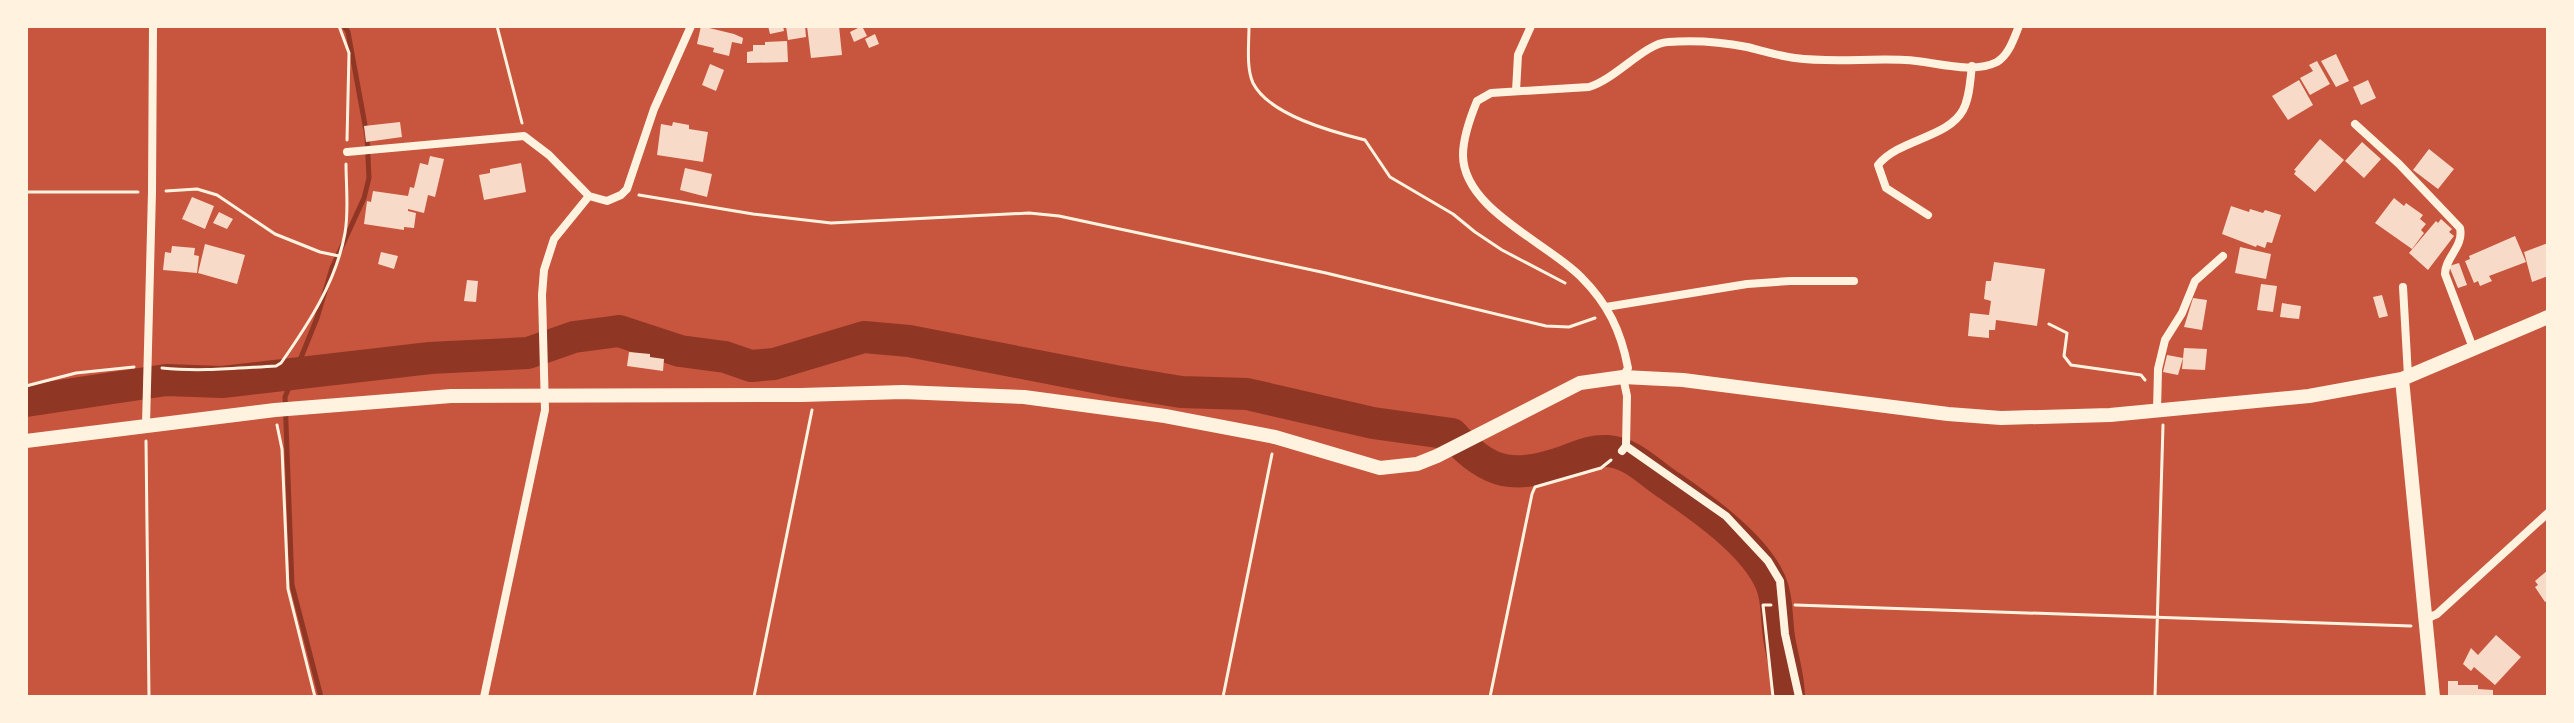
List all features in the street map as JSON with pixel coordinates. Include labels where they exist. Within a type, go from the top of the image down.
[{"type":"street","points":[[146,425],[153,26]]},
{"type":"street","points":[[347,152],[500,136],[526,137],[549,155],[589,196],[607,201],[624,192],[632,176],[654,109],[691,26]]},
{"type":"street","points":[[1516,91],[1518,55],[1531,26]]},
{"type":"street","points":[[1799,697],[1790,663],[1780,581],[1744,532],[1699,496],[1624,449],[1627,396],[1623,377],[1628,368],[1623,340],[1608,310],[1588,285],[1553,253],[1511,226],[1493,210],[1467,174],[1463,157],[1466,134],[1477,101],[1491,93],[1589,87],[1605,82],[1663,42],[1725,44],[1792,58],[1832,62],[1906,60],[1972,66],[1997,62],[2010,47],[2019,26]]},
{"type":"street","points":[[1928,215],[1886,188],[1878,165],[1887,154],[1952,123],[1967,100],[1972,66]]},
{"type":"street","points":[[2355,124],[2399,164],[2460,228],[2459,243],[2445,267],[2445,274],[2473,348]]},
{"type":"street","points":[[484,697],[546,394],[542,295],[544,270],[554,239],[589,196]]},
{"type":"street","points":[[2154,411],[2158,369],[2165,340],[2182,313],[2195,281],[2223,256]]},
{"type":"street","points":[[1608,310],[1747,284],[1854,281]]},
{"type":"street","points":[[2403,287],[2405,378],[2433,697]]},
{"type":"street","points":[[26,441],[281,409],[451,396],[903,392],[1024,397],[1165,416],[1275,437],[1380,468],[1417,464],[1437,456],[1580,383],[1623,377],[1722,383],[1948,414],[2001,418],[2154,411],[2309,396],[2405,378],[2548,317]]},
{"type":"street","points":[[2426,623],[2548,513]]},
{"type":"path","points":[[267,367],[276,366],[288,354],[333,279],[346,231],[349,53],[339,26]]},
{"type":"path","points":[[497,26],[526,137]]},
{"type":"path","points":[[1249,26],[1252,81],[1263,95],[1281,109],[1333,133],[1365,140],[1390,177],[1453,214],[1502,250],[1569,285],[1588,285]]},
{"type":"path","points":[[26,192],[197,189],[217,195],[295,244],[339,256]]},
{"type":"path","points":[[624,192],[753,214],[831,223],[1029,213],[1059,216],[1326,273],[1546,326],[1569,327],[1608,310]]},
{"type":"path","points":[[2049,324],[2067,333],[2064,356],[2071,365],[2141,375],[2154,411],[2155,697]]},
{"type":"path","points":[[754,697],[815,395]]},
{"type":"path","points":[[281,409],[288,589],[315,697]]},
{"type":"path","points":[[146,425],[149,697]]},
{"type":"path","points":[[1223,697],[1275,437]]},
{"type":"path","points":[[1490,697],[1535,487],[1606,464]]},
{"type":"path","points":[[1766,605],[1763,605],[1773,697]]},
{"type":"path","points":[[1781,605],[2157,618],[2426,623]]},
{"type":"building","points":[[701,26],[734,34],[743,38],[742,44],[732,42],[729,56],[713,52],[714,48],[697,44]]},
{"type":"building","points":[[768,26],[783,26],[784,31],[770,34]]},
{"type":"building","points":[[786,26],[805,26],[806,37],[788,40]]},
{"type":"building","points":[[807,26],[839,26],[842,55],[811,58]]},
{"type":"building","points":[[862,26],[867,36],[854,42],[850,32]]},
{"type":"building","points":[[875,34],[879,44],[869,48],[865,39]]},
{"type":"building","points":[[787,41],[788,62],[747,63],[747,52],[753,51],[753,45]]},
{"type":"building","points":[[2336,54],[2349,81],[2336,87],[2321,61]]},
{"type":"building","points":[[2317,61],[2330,84],[2310,95],[2300,78],[2313,71],[2309,65]]},
{"type":"building","points":[[710,64],[724,70],[716,91],[702,85]]},
{"type":"building","points":[[2299,80],[2313,105],[2288,120],[2272,96]]},
{"type":"building","points":[[2368,80],[2376,98],[2361,105],[2353,87]]},
{"type":"building","points":[[400,122],[402,137],[366,142],[364,126]]},
{"type":"building","points":[[673,122],[708,132],[703,162],[657,155],[661,124],[672,126]]},
{"type":"building","points":[[2320,139],[2344,160],[2315,192],[2294,174],[2294,170]]},
{"type":"building","points":[[2362,142],[2381,159],[2364,178],[2345,161]]},
{"type":"building","points":[[2429,149],[2454,169],[2438,189],[2413,170]]},
{"type":"building","points":[[430,156],[444,159],[435,197],[428,195],[424,213],[408,209],[416,213],[414,228],[404,227],[404,230],[364,224],[367,201],[371,202],[373,191],[408,196],[410,187],[414,188],[420,163],[428,165]]},
{"type":"building","points":[[521,163],[526,192],[484,200],[479,175],[490,173],[490,169]]},
{"type":"building","points":[[685,168],[712,174],[707,197],[680,190]]},
{"type":"building","points":[[192,197],[214,206],[205,229],[182,219]]},
{"type":"building","points":[[2394,198],[2423,215],[2420,219],[2426,224],[2421,230],[2424,233],[2412,249],[2375,223]]},
{"type":"building","points":[[2231,206],[2249,212],[2250,209],[2263,213],[2265,210],[2281,215],[2272,243],[2267,242],[2265,248],[2256,247],[2222,234]]},
{"type":"building","points":[[219,212],[233,219],[227,229],[213,223]]},
{"type":"building","points":[[2441,219],[2452,229],[2449,232],[2454,236],[2428,270],[2409,253]]},
{"type":"building","points":[[2515,236],[2526,262],[2489,276],[2492,281],[2480,286],[2478,281],[2474,283],[2465,261],[2470,259],[2469,256]]},
{"type":"building","points":[[2548,243],[2548,276],[2532,282],[2524,252]]},
{"type":"building","points":[[205,244],[245,255],[237,284],[198,273]]},
{"type":"building","points":[[172,246],[195,248],[194,255],[199,256],[197,273],[163,270],[165,252],[171,253]]},
{"type":"building","points":[[2240,247],[2271,254],[2266,279],[2235,273]]},
{"type":"building","points":[[381,252],[398,256],[394,269],[378,264]]},
{"type":"building","points":[[1994,262],[2045,269],[2037,326],[1996,320],[1995,330],[1989,330],[1989,338],[1968,336],[1970,313],[1989,315],[1991,301],[1984,299],[1986,281],[1991,281]]},
{"type":"building","points":[[2459,263],[2467,285],[2458,288],[2449,266]]},
{"type":"building","points":[[467,280],[478,281],[476,302],[464,301]]},
{"type":"building","points":[[2261,284],[2277,286],[2273,312],[2257,310]]},
{"type":"building","points":[[2382,295],[2388,316],[2379,318],[2373,297]]},
{"type":"building","points":[[2193,298],[2207,300],[2202,330],[2184,327]]},
{"type":"building","points":[[2282,303],[2301,306],[2299,319],[2280,317]]},
{"type":"building","points":[[2184,348],[2207,349],[2205,370],[2182,369]]},
{"type":"building","points":[[629,352],[664,359],[663,371],[627,366]]},
{"type":"building","points":[[2167,355],[2183,358],[2178,375],[2163,372]]},
{"type":"building","points":[[2548,570],[2548,600],[2545,602],[2535,587],[2538,585],[2535,581]]},
{"type":"building","points":[[2496,635],[2521,657],[2495,685],[2474,667],[2471,671],[2463,664],[2471,648],[2478,655]]},
{"type":"building","points":[[2448,681],[2493,690],[2493,697],[2448,697]]},
{"type":"waterway","points":[[321,697],[292,585],[285,397],[317,318],[332,268],[364,198],[369,178],[367,136],[348,32],[344,26]]},
{"type":"waterway","points":[[26,401],[166,380],[222,382],[430,358],[528,353],[574,337],[619,331],[680,351],[725,357],[751,366],[774,364],[864,337],[909,341],[1181,392],[1247,394],[1373,423],[1452,434],[1478,458],[1504,470],[1548,467],[1591,452],[1617,453],[1641,464],[1710,515],[1738,539],[1760,564],[1774,591],[1789,697]]}]
